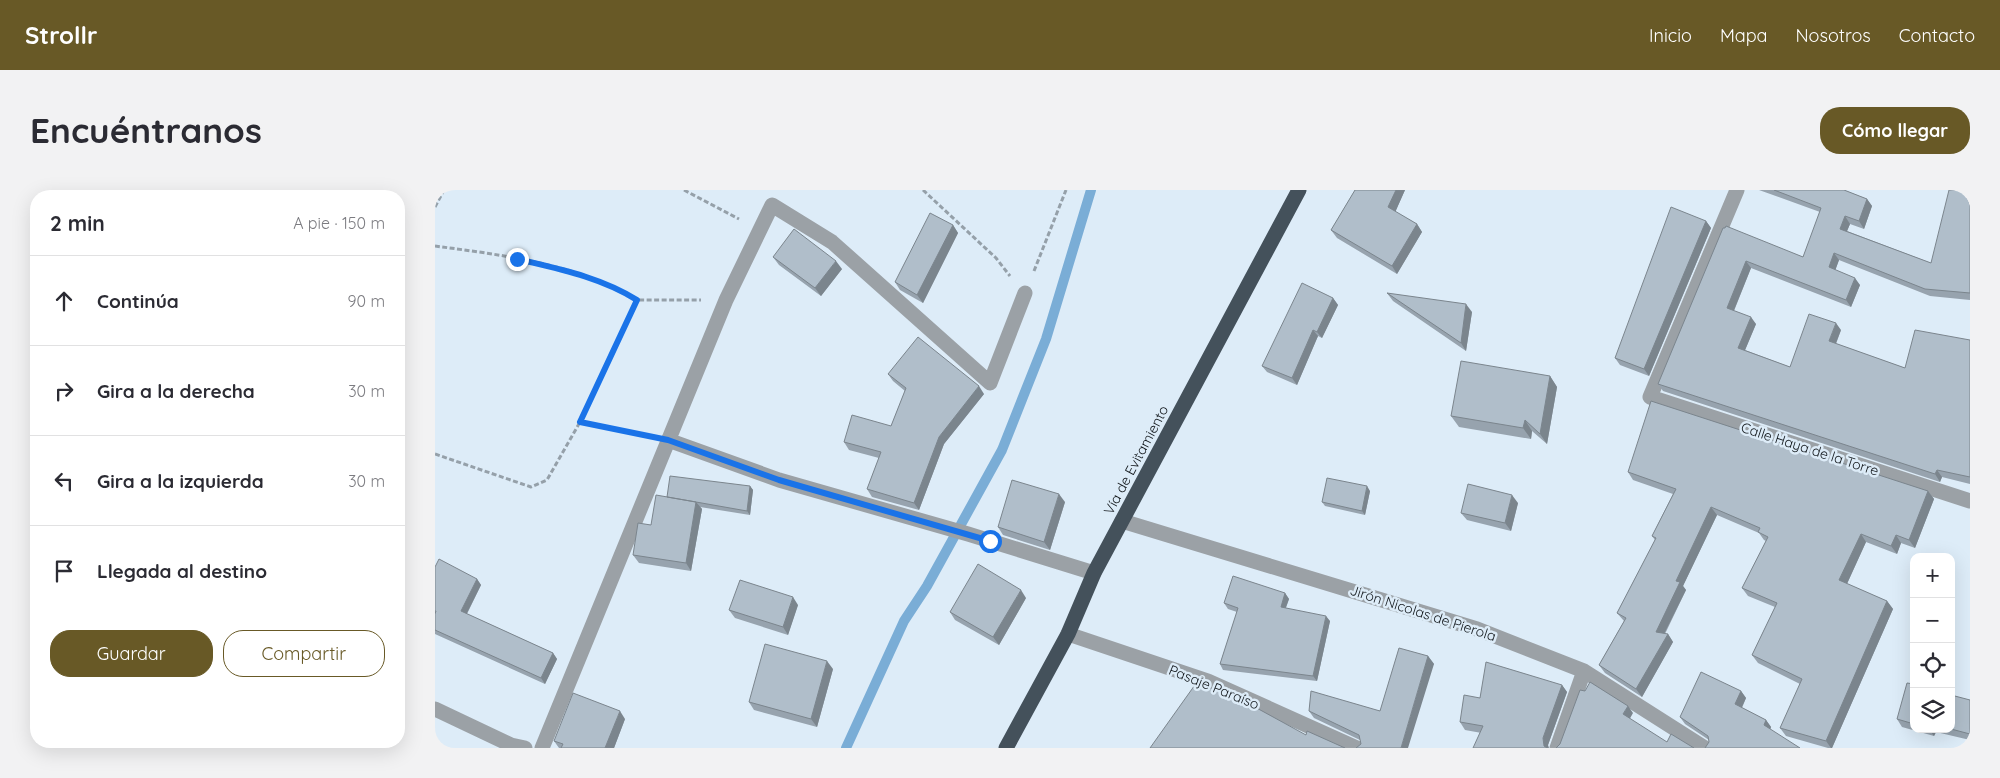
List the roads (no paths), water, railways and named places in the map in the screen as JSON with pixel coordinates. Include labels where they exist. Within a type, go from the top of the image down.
[{"type":"highway","name":"Vía de Evitamiento","points":[[1006,748],[1068,634],[1094,573],[1299,190]]},
{"type":"street","name":"Calle Haya de la Torre","points":[[1737,190],[1650,397],[1970,500]]},
{"type":"street","points":[[542,748],[726,300],[772,205],[832,242],[990,383],[1025,293]]},
{"type":"street","points":[[668,440],[779,480],[968,534],[1094,573]]},
{"type":"street","name":"Jirón Nicolas de Pierola","points":[[1122,521],[1477,629],[1584,671],[1705,748]]},
{"type":"street","name":"Pasaje Paraíso","points":[[1068,634],[1207,681],[1357,748]]},
{"type":"street","points":[[1557,748],[1584,671]]},
{"type":"street","points":[[435,710],[511,745],[525,748]]},
{"type":"waterway","points":[[846,748],[904,621],[927,586],[1002,450],[1046,339],[1091,190]]}]
